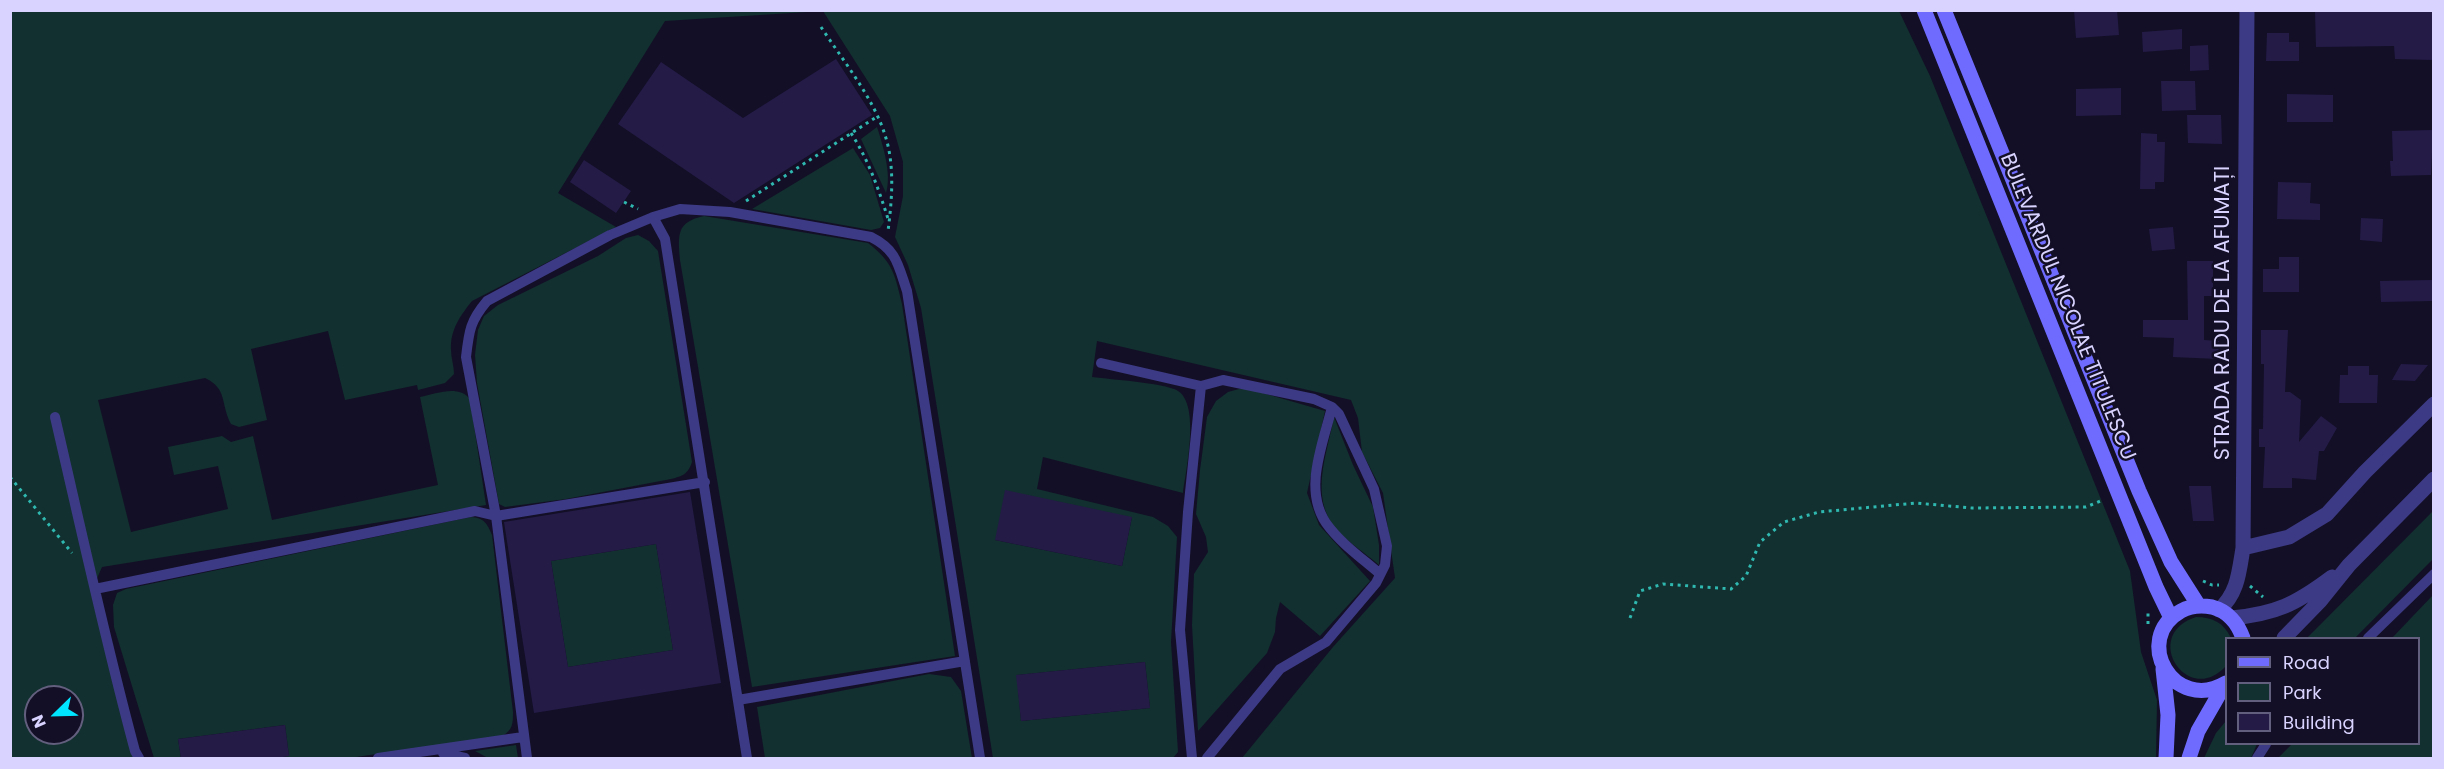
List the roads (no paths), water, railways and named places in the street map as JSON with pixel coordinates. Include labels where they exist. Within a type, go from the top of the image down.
[{"type":"main road","name":"BULEVARDUL NICOLAE TITULESCU","points":[[1924,10],[2156,586],[2171,618]]},
{"type":"main road","name":"BULEVARDUL NICOLAE TITULESCU","points":[[1944,10],[2139,491],[2170,562],[2199,606]]},
{"type":"main road","points":[[2166,759],[2168,715],[2159,645],[2163,631],[2171,618],[2184,610],[2199,606],[2225,614],[2238,626],[2242,637]]},
{"type":"main road","points":[[2163,666],[2176,683],[2185,688],[2205,691],[2225,684]]},
{"type":"main road","points":[[2189,759],[2198,731],[2225,686]]},
{"type":"street","name":"STRADA RADU DE LA AFUMAȚI","points":[[2225,614],[2235,589],[2243,548],[2247,10]]},
{"type":"street","points":[[2243,548],[2289,537],[2327,514],[2433,404]]},
{"type":"street","points":[[2286,637],[2320,601],[2349,565],[2433,479]]},
{"type":"street","points":[[2225,614],[2274,612],[2292,604],[2349,565]]},
{"type":"lane","points":[[527,759],[496,516],[466,357],[468,336],[474,316],[487,301],[610,235],[653,217],[680,210],[730,212],[871,237],[887,245],[898,263],[907,291],[980,759]]},
{"type":"lane","points":[[653,217],[665,239],[747,759]]},
{"type":"lane","points":[[1101,363],[1202,386],[1223,380],[1314,399],[1332,407],[1339,414],[1374,489],[1387,546],[1384,565],[1376,583],[1326,642],[1280,669],[1207,759]]},
{"type":"lane","points":[[1192,759],[1179,630],[1188,512],[1202,386]]},
{"type":"lane","points":[[1332,407],[1316,474],[1314,492],[1318,509],[1338,537],[1380,574]]},
{"type":"lane","points":[[56,417],[96,589],[104,634],[139,759]]},
{"type":"lane","points":[[96,589],[476,511],[496,516],[705,482]]},
{"type":"lane","points":[[2370,637],[2433,574]]},
{"type":"lane","points":[[738,700],[965,661]]},
{"type":"lane","points":[[378,759],[523,737]]},
{"type":"lane","points":[[2167,740],[2173,759]]},
{"type":"lane","points":[[2257,759],[2265,745]]},
{"type":"lane","points":[[425,752],[450,753],[465,759]]}]
